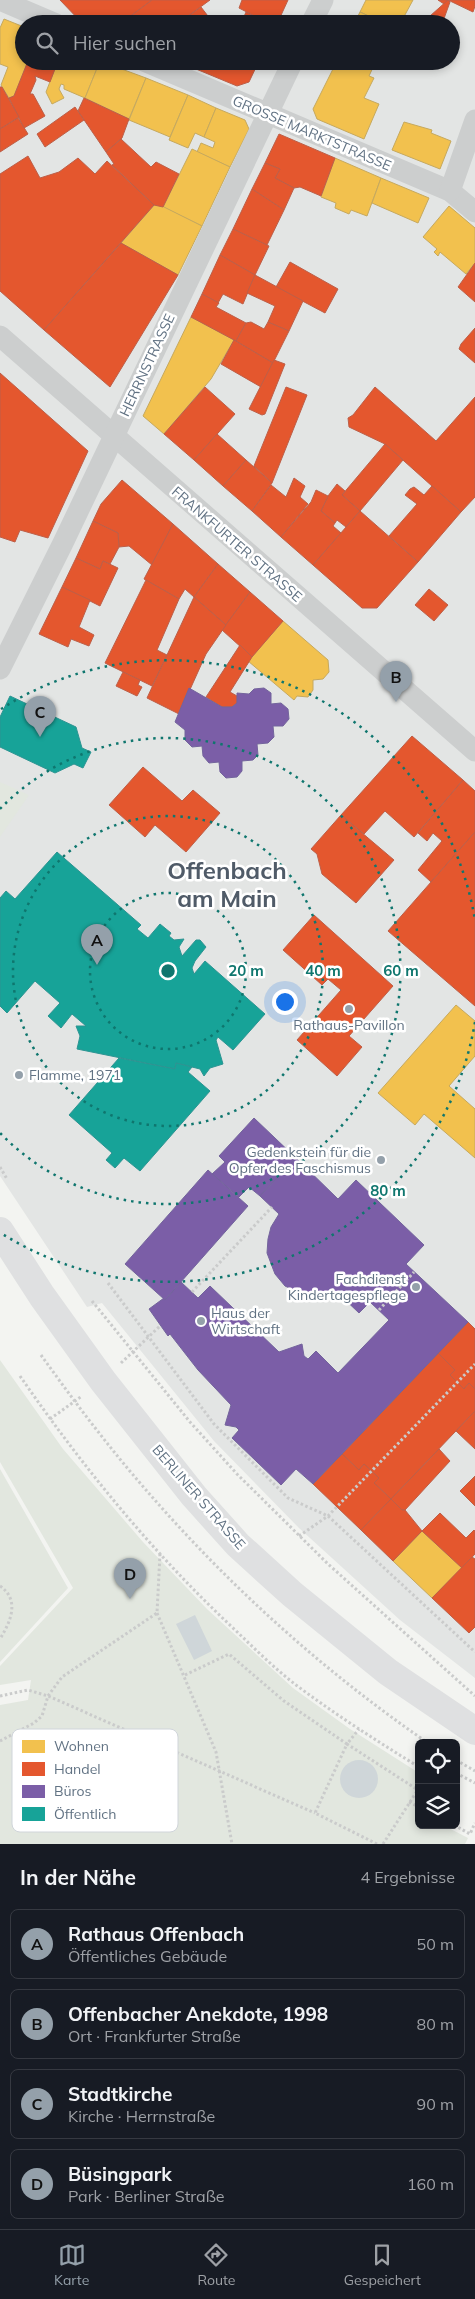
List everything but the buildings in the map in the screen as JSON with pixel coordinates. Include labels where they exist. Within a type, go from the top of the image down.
[{"type":"main road","name":"BERLINER STRASSE","points":[[0,1231],[42,1296],[103,1381],[194,1496],[238,1545],[292,1594],[388,1672],[475,1731]]},
{"type":"street","points":[[0,0],[35,15]]},
{"type":"street","points":[[316,15],[323,0]]},
{"type":"street","name":"GROSSE MARKTSTRASSE","points":[[165,70],[450,191],[475,212]]},
{"type":"street","name":"HERRNSTRASSE","points":[[0,669],[114,436],[288,70]]},
{"type":"street","points":[[450,191],[475,120]]},
{"type":"street","name":"FRANKFURTER STRASSE","points":[[0,336],[475,751]]},
{"type":"path","points":[[0,1167],[7,1179]]},
{"type":"path","points":[[192,1292],[272,1207]]},
{"type":"path","points":[[379,1310],[414,1272]]},
{"type":"path","points":[[108,1283],[214,1424],[288,1498],[328,1516],[475,1652]]},
{"type":"path","points":[[92,1301],[190,1422],[237,1474],[299,1536],[475,1696]]},
{"type":"path","points":[[41,1355],[75,1402],[50,1419]]},
{"type":"path","points":[[299,1536],[328,1516],[475,1364]]},
{"type":"path","points":[[20,1376],[66,1443],[160,1554],[211,1607],[295,1684],[415,1765]]},
{"type":"path","points":[[160,1554],[157,1613],[210,1734],[216,1752],[232,1844]]},
{"type":"path","points":[[0,1586],[6,1590],[13,1604],[10,1621],[0,1639]]},
{"type":"path","points":[[23,1729],[42,1716],[48,1696],[62,1677],[157,1613]]},
{"type":"path","points":[[184,1675],[229,1654],[284,1701],[415,1787]]},
{"type":"path","points":[[0,1696],[28,1690],[48,1696],[124,1729]]},
{"type":"path","points":[[315,1813],[347,1744],[359,1729]]},
{"type":"path","points":[[0,1741],[12,1735]]},
{"type":"path","points":[[178,1752],[315,1813],[377,1844]]},
{"type":"path","points":[[460,1762],[475,1771]]},
{"type":"path","points":[[460,1775],[475,1782]]},
{"type":"path","points":[[383,1844],[415,1793]]},
{"type":"path","points":[[409,1802],[415,1805]]},
{"type":"path","points":[[460,1828],[470,1834],[475,1823]]},
{"type":"shaded area","points":[[0,0],[475,0],[475,1678],[400,1620],[299,1528],[214,1441],[102,1303],[87,1307],[0,1176]]},
{"type":"shaded area","points":[[0,782],[29,795],[0,837]]},
{"type":"shaded area","points":[[0,1360],[63,1449],[143,1542],[207,1609],[293,1688],[350,1729],[415,1770],[415,1829],[451,1829],[468,1838],[465,1844],[0,1844],[0,1705],[28,1700],[31,1680],[0,1685],[0,1666],[73,1588],[0,1462]]},
{"type":"shaded area","points":[[0,1469],[68,1588],[0,1662]]},
{"type":"shaded area","points":[[195,1615],[212,1651],[194,1660],[176,1624]]},
{"type":"shaded area","points":[[359,1760],[372,1766],[378,1779],[372,1792],[359,1798],[346,1792],[340,1779],[346,1766]]},
{"type":"place","name":"Offenbacher Anekdote, 1998","points":[[396,702]]},
{"type":"place","name":"Stadtkirche","points":[[40,737]]},
{"type":"place","name":"Rathaus Offenbach","points":[[97,965]]},
{"type":"place","name":"Rathaus-Pavillon","points":[[349,1009]]},
{"type":"place","name":"Flamme, 1971","points":[[19,1075]]},
{"type":"place","name":"Gedenkstein für die Opfer des Faschismus","points":[[381,1160]]},
{"type":"place","name":"Fachdienst Kindertagespflege","points":[[416,1287]]},
{"type":"place","name":"Haus der Wirtschaft","points":[[201,1321]]},
{"type":"place","name":"Büsingpark","points":[[130,1599]]},
{"type":"district","name":"Offenbach am Main","points":[[227,885]]}]
